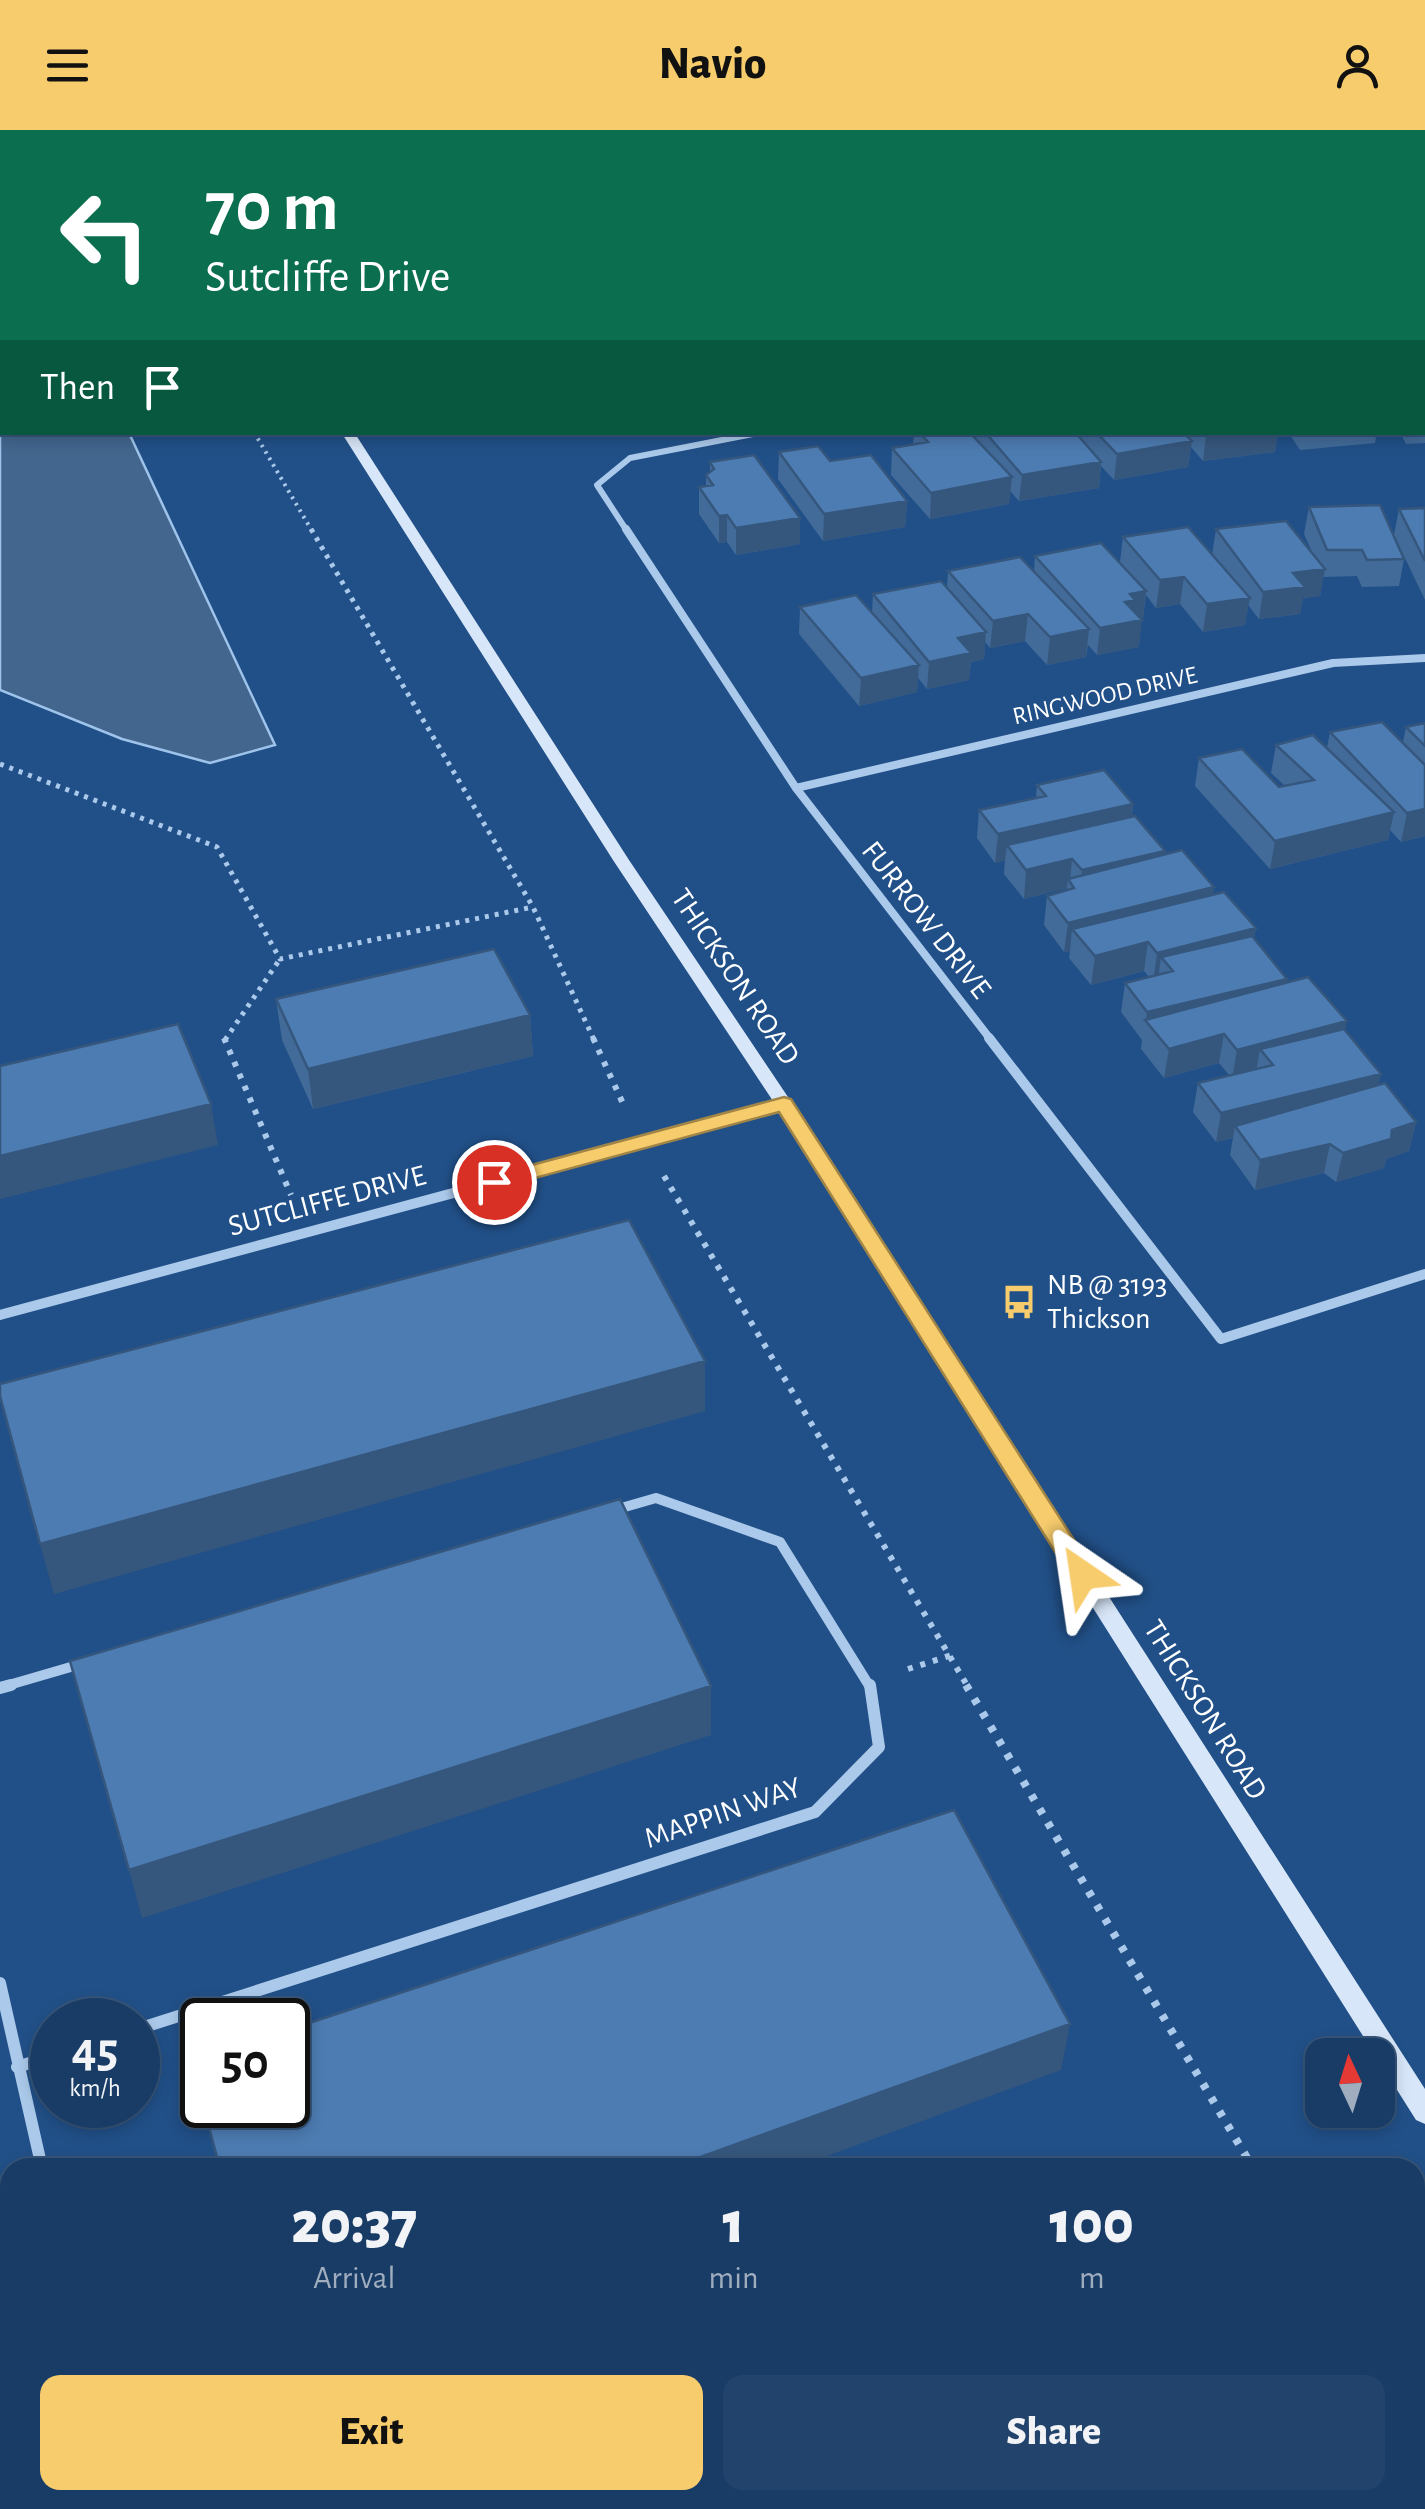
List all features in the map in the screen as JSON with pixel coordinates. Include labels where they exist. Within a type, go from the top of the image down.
[{"type":"main road","name":"THICKSON ROAD","points":[[349,435],[620,860],[784,1104],[1425,2112]]},
{"type":"street","name":"FURROW DRIVE","points":[[748,435],[630,458],[597,484],[796,788],[1221,1338],[1425,1274]]},
{"type":"street","name":"RINGWOOD DRIVE","points":[[796,788],[1333,663],[1425,658]]},
{"type":"street","name":"SUTCLIFFE DRIVE","points":[[0,1316],[784,1104]]},
{"type":"street","name":"MAPPIN WAY","points":[[160,2022],[815,1812],[878,1747],[868,1681],[780,1542],[656,1498],[600,1514]]},
{"type":"street","points":[[0,1688],[94,1660]]},
{"type":"street","points":[[0,1983],[40,2158]]},
{"type":"street","points":[[17,2067],[30,2063]]},
{"type":"path","points":[[256,435],[533,908],[610,1083]]},
{"type":"path","points":[[0,764],[217,847],[280,958]]},
{"type":"path","points":[[307,1232],[224,1037],[280,958],[533,908]]},
{"type":"path","points":[[676,1196],[952,1655],[1247,2158]]},
{"type":"water","points":[[0,435],[130,435],[275,745],[210,763],[122,739],[0,690]]},
{"type":"building","points":[[922,435],[972,435],[1012,477],[931,493],[892,448],[928,442]]},
{"type":"building","points":[[988,435],[1078,435],[1101,462],[1022,475]]},
{"type":"building","points":[[1099,435],[1186,435],[1192,441],[1117,454]]},
{"type":"building","points":[[818,446],[830,461],[871,455],[907,501],[824,514],[779,452]]},
{"type":"building","points":[[754,455],[800,518],[736,528],[727,515],[719,516],[699,487],[713,485],[706,475],[714,469],[710,462]]},
{"type":"building","points":[[1380,505],[1404,559],[1367,560],[1362,550],[1327,550],[1309,507]]},
{"type":"building","points":[[1425,508],[1425,561],[1399,509]]},
{"type":"building","points":[[1286,521],[1325,569],[1293,573],[1305,587],[1263,592],[1216,529]]},
{"type":"building","points":[[1188,527],[1250,598],[1207,604],[1184,577],[1160,580],[1123,537]]},
{"type":"building","points":[[1101,543],[1146,591],[1130,594],[1135,600],[1125,602],[1142,620],[1100,628],[1035,556]]},
{"type":"building","points":[[1020,557],[1089,629],[1050,637],[1028,614],[993,621],[948,571]]},
{"type":"building","points":[[941,581],[986,632],[958,638],[971,653],[929,662],[873,594]]},
{"type":"building","points":[[856,595],[919,665],[861,678],[800,607]]},
{"type":"building","points":[[1382,722],[1425,765],[1425,809],[1407,813],[1330,732]]},
{"type":"building","points":[[1425,723],[1425,746],[1406,727]]},
{"type":"building","points":[[1313,735],[1394,812],[1275,841],[1199,758],[1242,749],[1279,787],[1314,780],[1276,745]]},
{"type":"building","points":[[1104,770],[1133,804],[998,834],[979,810],[1046,796],[1037,785]]},
{"type":"building","points":[[1135,816],[1165,851],[1082,870],[1072,859],[1026,870],[1007,845]]},
{"type":"building","points":[[1182,850],[1214,887],[1068,923],[1047,896],[1074,888],[1068,879]]},
{"type":"building","points":[[1224,892],[1256,928],[1157,953],[1148,942],[1095,956],[1072,929]]},
{"type":"building","points":[[1252,936],[1287,979],[1147,1012],[1125,983],[1173,971],[1161,957]]},
{"type":"building","points":[[494,949],[530,1015],[308,1069],[276,999]]},
{"type":"building","points":[[1308,977],[1347,1021],[1237,1050],[1224,1034],[1169,1049],[1145,1020]]},
{"type":"building","points":[[178,1024],[211,1104],[0,1156],[0,1066]]},
{"type":"building","points":[[1344,1029],[1381,1074],[1221,1113],[1198,1083],[1273,1065],[1260,1049]]},
{"type":"building","points":[[1385,1083],[1416,1122],[1392,1130],[1391,1139],[1343,1153],[1330,1144],[1260,1160],[1235,1126]]},
{"type":"building","points":[[629,1220],[705,1361],[40,1544],[0,1384]]},
{"type":"building","points":[[620,1499],[711,1686],[129,1870],[70,1661]]},
{"type":"building","points":[[954,1810],[1070,2024],[698,2158],[217,2158],[209,2128],[310,2128],[310,2023]]},
{"type":"place","name":"NB @ 3193 Thickson","points":[[1019,1302]]},
{"type":"route","points":[[494,1182],[784,1104],[1083,1575]]}]
